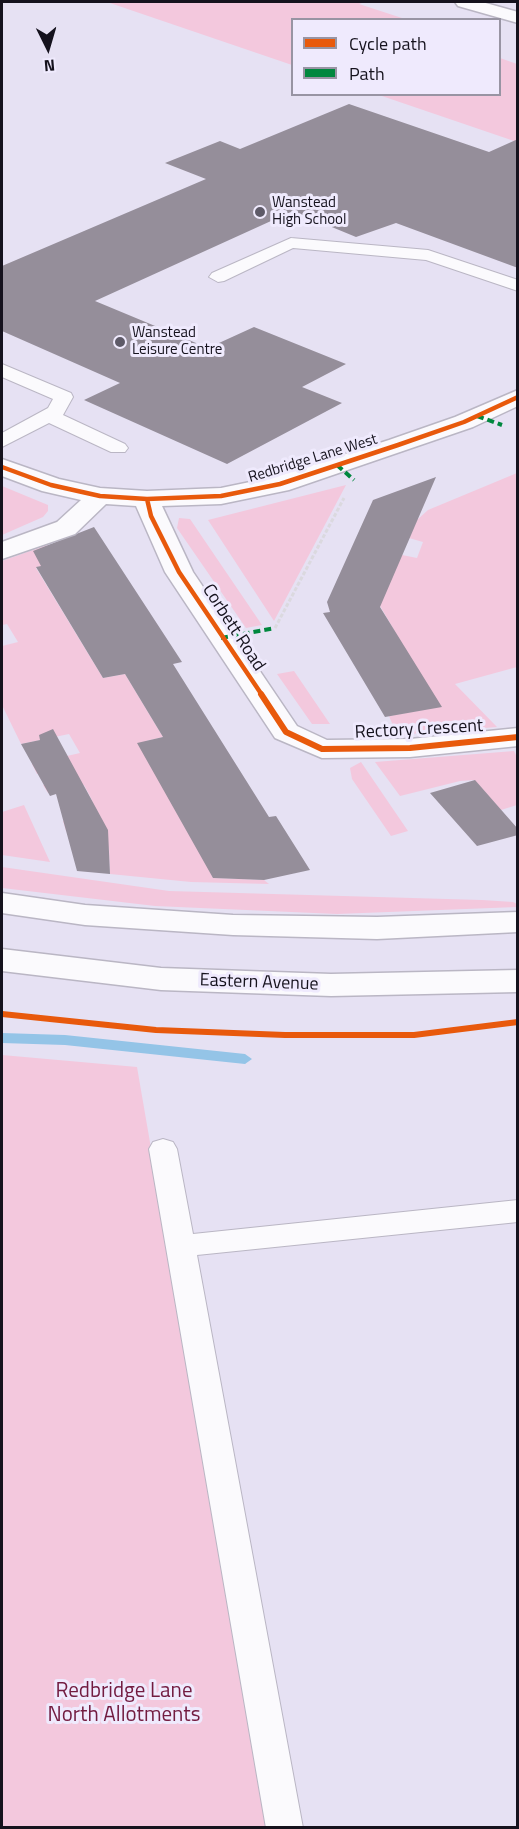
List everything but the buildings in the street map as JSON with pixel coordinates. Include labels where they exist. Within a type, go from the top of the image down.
[{"type":"main road","points":[[464,2],[518,18]]},
{"type":"main road","name":"Redbridge Lane West","points":[[2,467],[51,485],[100,496],[147,499],[222,496],[280,484],[464,422],[518,397]]},
{"type":"main road","points":[[2,551],[66,528],[100,496]]},
{"type":"main road","name":"Corbett Road","points":[[147,499],[151,516],[179,572],[286,732],[322,749]]},
{"type":"main road","name":"Rectory Crescent","points":[[322,749],[410,748],[518,737]]},
{"type":"main road","points":[[2,903],[96,916],[233,925],[377,928],[518,922]]},
{"type":"main road","name":"Eastern Avenue","points":[[2,960],[161,979],[331,986],[518,981]]},
{"type":"lane","points":[[218,277],[291,243],[428,255],[518,286]]},
{"type":"lane","points":[[2,370],[64,397],[56,412],[2,441]]},
{"type":"lane","points":[[2,390],[28,381]]},
{"type":"lane","points":[[49,416],[118,448]]},
{"type":"lane","points":[[163,1149],[285,1827]]},
{"type":"lane","points":[[180,1246],[518,1211]]},
{"type":"path","points":[[275,628],[348,490]]},
{"type":"green space","points":[[107,2],[365,2],[359,4],[402,18],[291,18],[291,65]]},
{"type":"green space","points":[[501,58],[517,64],[517,142],[382,96],[501,96]]},
{"type":"green space","points":[[517,473],[517,667],[455,684],[497,727],[397,735],[389,716],[422,710],[394,630],[379,604],[402,555],[417,558],[423,542],[409,538],[417,520],[428,510]]},
{"type":"green space","points":[[346,485],[274,621],[208,520]]},
{"type":"green space","points":[[2,486],[48,505],[48,511],[43,517],[2,535]]},
{"type":"green space","points":[[179,518],[190,519],[262,625],[246,628],[177,528]]},
{"type":"green space","points":[[47,545],[49,549],[41,566],[36,568],[103,678],[125,674],[163,737],[146,741],[169,782],[213,878],[264,880],[269,884],[191,882],[110,874],[109,848],[66,831],[63,821],[95,814],[92,800],[84,785],[48,793],[43,785],[74,779],[68,768],[37,774],[32,764],[80,753],[69,734],[21,744],[2,705],[2,646],[18,642],[7,624],[2,625],[2,561]]},
{"type":"green space","points":[[294,671],[330,724],[312,724],[277,674]]},
{"type":"green space","points":[[514,751],[517,757],[517,805],[501,810],[474,780],[460,781],[400,796],[375,762]]},
{"type":"green space","points":[[361,762],[408,831],[391,836],[352,779],[350,768]]},
{"type":"green space","points":[[24,805],[50,862],[2,855],[2,812]]},
{"type":"green space","points":[[2,867],[169,891],[482,900],[513,902],[517,904],[517,907],[337,914],[155,906],[2,888]]},
{"type":"green space","name":"Redbridge Lane North Allotments","points":[[2,1055],[137,1067],[268,1827],[2,1828]]},
{"type":"waterway","points":[[2,1038],[65,1040],[245,1059]]},
{"type":"marked path","points":[[477,416],[502,425]]},
{"type":"marked path","points":[[337,465],[354,480]]},
{"type":"marked path","points":[[221,638],[275,628]]},
{"type":"cycle path","points":[[2,467],[51,485],[100,496],[147,499],[221,496],[280,484],[398,445],[464,422],[518,397]]},
{"type":"cycle path","points":[[147,499],[151,516],[179,572],[286,732],[322,749],[410,748],[518,737]]},
{"type":"cycle path","points":[[2,1014],[156,1030],[285,1035],[414,1035],[518,1022]]},
{"type":"place","name":"Wanstead High School","points":[[260,212]]},
{"type":"place","name":"Wanstead Leisure Centre","points":[[120,342]]}]
